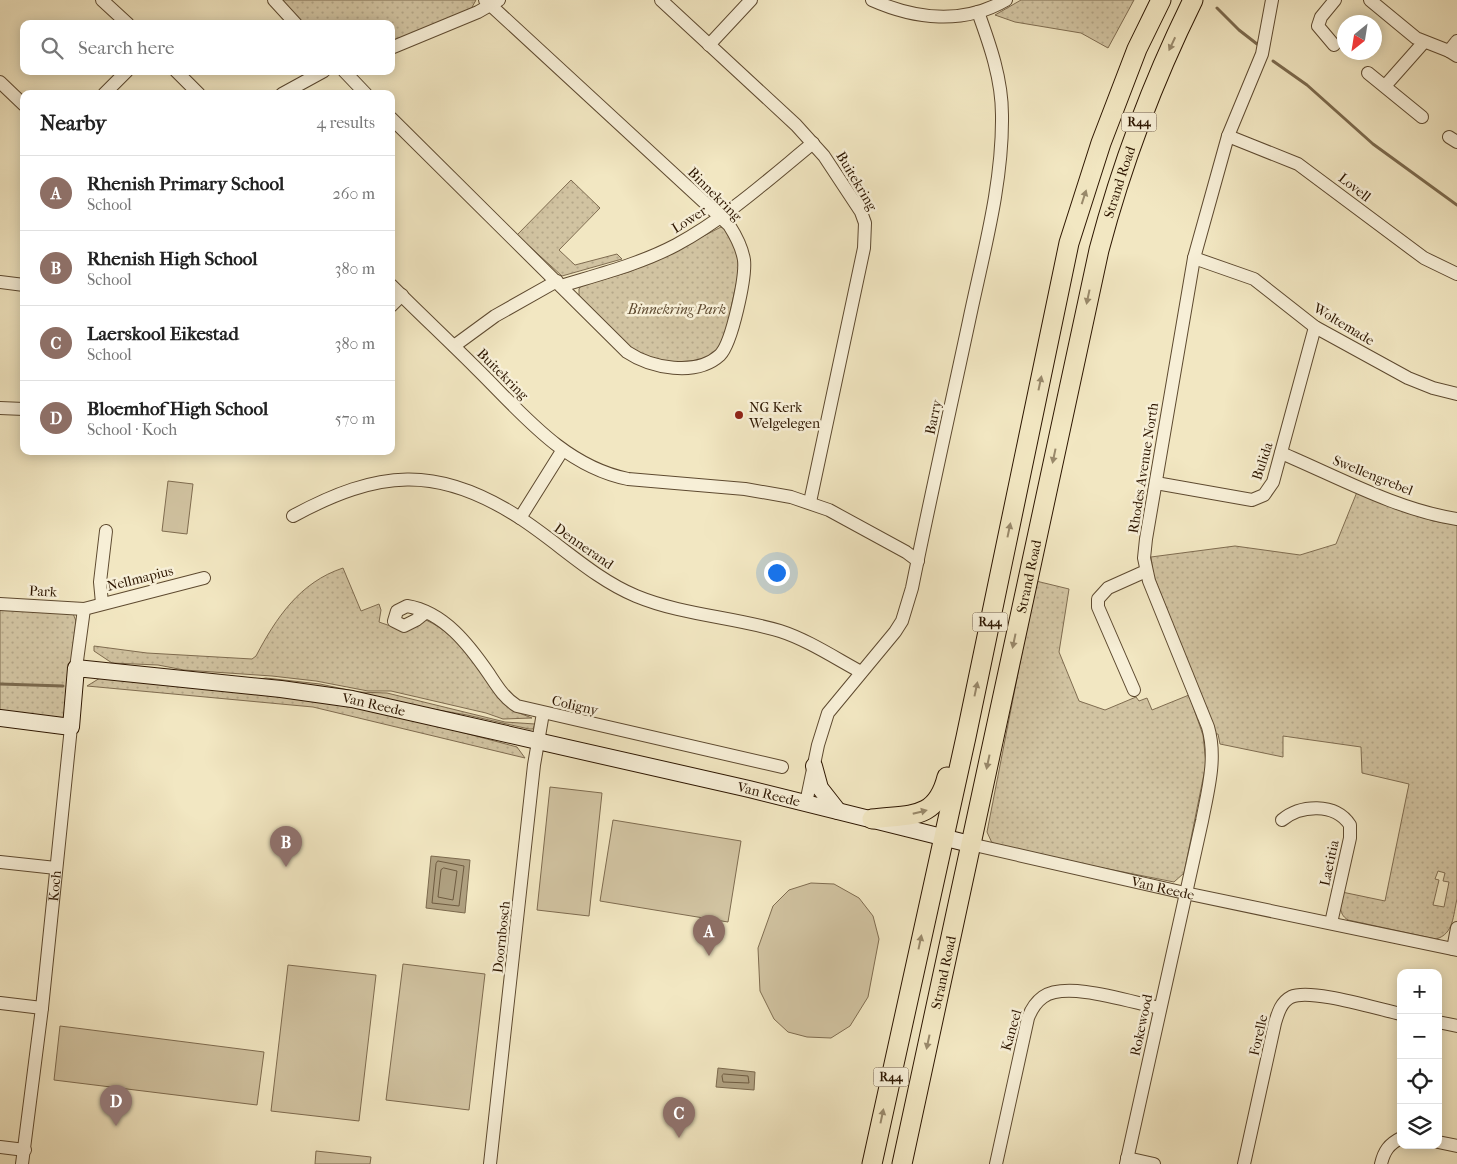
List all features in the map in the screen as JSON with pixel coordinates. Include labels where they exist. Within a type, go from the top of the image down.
[{"type":"main road","name":"Strand Road","points":[[872,1164],[966,737],[1069,243],[1111,118],[1137,48],[1161,0]]},
{"type":"main road","name":"Strand Road","points":[[902,1164],[1101,241],[1124,161],[1142,114],[1193,0]]},
{"type":"main road","points":[[872,820],[925,812],[933,807],[939,800],[945,786],[953,756],[966,737]]},
{"type":"street","points":[[102,0],[124,20]]},
{"type":"street","points":[[116,0],[125,20]]},
{"type":"street","points":[[274,0],[292,20]]},
{"type":"street","name":"Buitekring","points":[[661,0],[813,143],[838,174],[861,212],[865,234],[810,502]]},
{"type":"street","points":[[709,45],[751,0]]},
{"type":"street","points":[[872,0],[896,11],[921,16],[948,17],[978,12],[1006,0]]},
{"type":"street","name":"Rhodes Avenue North","points":[[1185,893],[1209,784],[1212,748],[1204,716],[1146,571],[1146,539],[1194,258],[1228,136],[1264,46],[1272,0]]},
{"type":"street","points":[[1334,45],[1318,26],[1321,17],[1335,0]]},
{"type":"street","points":[[1370,0],[1406,30],[1424,42],[1454,49]]},
{"type":"street","points":[[395,46],[492,2]]},
{"type":"street","name":"Binnekring","points":[[395,122],[618,344],[643,362],[678,367],[706,364],[721,354],[728,342],[744,272],[744,262],[738,239],[730,225],[492,2]]},
{"type":"street","name":"Barry","points":[[806,804],[828,713],[902,620],[918,561],[998,175],[1002,115],[1000,88],[978,12]]},
{"type":"street","points":[[1385,86],[1424,42]]},
{"type":"street","points":[[1368,73],[1422,117]]},
{"type":"street","points":[[108,90],[123,75]]},
{"type":"street","points":[[180,75],[195,90]]},
{"type":"street","points":[[289,90],[317,75]]},
{"type":"street","points":[[348,75],[362,90]]},
{"type":"street","points":[[0,82],[20,101]]},
{"type":"street","name":"Lovell","points":[[1228,136],[1298,164],[1424,258],[1457,274]]},
{"type":"street","name":"Lower","points":[[454,346],[495,316],[559,284],[653,256],[676,245],[721,217],[813,143]]},
{"type":"street","name":"Woltemade","points":[[1194,258],[1254,279],[1315,327],[1408,378],[1433,388],[1457,394]]},
{"type":"street","points":[[0,282],[20,284]]},
{"type":"street","name":"Buitekring","points":[[395,289],[549,441],[562,451],[607,473],[622,478],[771,492],[810,502],[898,547],[918,561]]},
{"type":"street","points":[[395,302],[402,295]]},
{"type":"street","name":"Bulida","points":[[1156,483],[1252,500],[1264,495],[1273,482],[1315,327]]},
{"type":"street","points":[[0,408],[20,409]]},
{"type":"street","points":[[520,518],[562,451]]},
{"type":"street","name":"Swellengrebel","points":[[1281,453],[1405,505],[1457,519]]},
{"type":"street","name":"Dennerand","points":[[293,516],[314,505],[370,485],[410,478],[446,483],[520,518],[592,571],[627,592],[660,605],[785,633],[861,672]]},
{"type":"street","points":[[102,604],[100,582],[106,531]]},
{"type":"street","points":[[1134,690],[1098,607],[1098,599],[1108,588],[1146,571]]},
{"type":"street","name":"Nellmapius","points":[[84,608],[204,578]]},
{"type":"street","name":"Park","points":[[0,604],[84,608]]},
{"type":"street","name":"Koch","points":[[22,1164],[42,1008],[76,668],[84,608]]},
{"type":"street","name":"Coligny","points":[[426,612],[410,624],[399,626],[393,618],[401,608],[414,608],[426,612],[462,638],[509,701],[524,709],[782,767]]},
{"type":"street","name":"Van Reede","points":[[76,668],[281,688],[343,698],[838,811],[943,838],[1185,893],[1455,949]]},
{"type":"street","name":"Doornbosch","points":[[490,1164],[537,742],[543,713]]},
{"type":"street","points":[[0,718],[71,727]]},
{"type":"street","points":[[814,766],[820,788],[838,811]]},
{"type":"street","name":"Laetitia","points":[[1282,820],[1297,810],[1318,808],[1342,817],[1350,825],[1350,838],[1331,923]]},
{"type":"street","points":[[0,862],[56,868]]},
{"type":"street","name":"Rokewood","points":[[1127,1161],[1185,893]]},
{"type":"street","points":[[1455,949],[1457,928]]},
{"type":"street","name":"Kaneel","points":[[996,1164],[1028,1018],[1039,1000],[1052,993],[1072,990],[1160,1008]]},
{"type":"street","name":"Forelle","points":[[1244,1164],[1275,1023],[1283,1004],[1290,998],[1310,994],[1397,1013]]},
{"type":"street","points":[[0,1003],[42,1008]]},
{"type":"street","points":[[1442,1023],[1457,1026]]},
{"type":"street","points":[[1381,1164],[1387,1149],[1397,1140]]},
{"type":"street","points":[[1442,1143],[1457,1146]]},
{"type":"street","points":[[0,1147],[25,1150]]},
{"type":"street","points":[[1127,1161],[1154,1164]]},
{"type":"green space","points":[[279,0],[476,0],[471,9],[395,41],[395,20],[298,20]]},
{"type":"green space","points":[[1021,0],[1134,0],[1108,48],[1081,33],[1015,22],[995,15]]},
{"type":"green space","points":[[571,180],[600,208],[559,250],[575,265],[617,254],[622,259],[562,276],[517,235]]},
{"type":"green space","name":"Binnekring Park","points":[[721,227],[725,228],[736,250],[739,267],[738,275],[726,334],[722,344],[712,355],[702,360],[689,362],[662,361],[638,354],[623,343],[579,297],[581,286],[629,272],[659,259]]},
{"type":"green space","points":[[168,481],[193,484],[187,534],[162,531]]},
{"type":"green space","points":[[1357,492],[1433,521],[1457,525],[1457,899],[1450,928],[1442,937],[1436,939],[1348,920],[1341,911],[1342,892],[1385,901],[1409,784],[1362,773],[1361,747],[1283,736],[1283,757],[1220,744],[1218,734],[1216,734],[1153,574],[1151,557],[1235,546],[1300,555],[1336,544]],"holes":[[[1438,871],[1445,873],[1443,881],[1449,882],[1444,907],[1433,905],[1439,880],[1435,879]]]},
{"type":"green space","points":[[343,568],[361,611],[379,604],[381,610],[379,622],[399,629],[426,620],[438,627],[450,636],[470,657],[504,704],[514,711],[532,718],[503,719],[486,713],[391,691],[368,691],[316,681],[184,670],[158,665],[112,663],[94,651],[94,646],[147,653],[252,659],[256,656],[281,615],[302,592],[314,582]]},
{"type":"green space","points":[[1036,581],[1069,589],[1059,652],[1079,701],[1105,710],[1136,697],[1139,701],[1147,698],[1152,710],[1189,695],[1203,735],[1206,764],[1184,873],[1174,882],[1017,851],[992,843],[987,832]]},
{"type":"green space","points":[[0,608],[72,611],[76,621],[65,716],[61,719],[0,713]]},
{"type":"green space","points":[[100,678],[327,700],[427,723],[517,747],[525,758],[313,707],[87,686]]},
{"type":"green space","points":[[260,679],[320,684],[358,692],[387,693],[505,722],[535,724],[533,729],[529,729],[467,715]]},
{"type":"green space","points":[[550,787],[602,793],[589,916],[537,910]]},
{"type":"green space","points":[[613,820],[741,841],[728,922],[600,901]]},
{"type":"green space","points":[[811,883],[834,884],[859,898],[873,916],[879,939],[868,997],[850,1026],[831,1038],[807,1037],[788,1032],[774,1019],[760,991],[758,948],[773,906],[789,890]]},
{"type":"green space","points":[[403,964],[485,974],[469,1110],[386,1100]]},
{"type":"green space","points":[[288,965],[376,975],[359,1121],[271,1111]]},
{"type":"green space","points":[[60,1026],[264,1052],[257,1105],[54,1080]]},
{"type":"green space","points":[[316,1151],[371,1157],[370,1164],[315,1164]]},
{"type":"water","points":[[431,856],[470,860],[465,913],[426,908]]},
{"type":"water","points":[[718,1068],[755,1072],[754,1090],[716,1087]]},
{"type":"waterway","points":[[1217,8],[1239,30],[1257,44]]},
{"type":"waterway","points":[[1273,61],[1307,85],[1373,144],[1457,205]]},
{"type":"waterway","points":[[0,684],[63,686]]},
{"type":"place","name":"NG Kerk Welgelegen","points":[[739,415]]},
{"type":"place","name":"Rhenish High School","points":[[286,867]]},
{"type":"place","name":"Rhenish Primary School","points":[[709,956]]},
{"type":"place","name":"Bloemhof High School","points":[[116,1126]]},
{"type":"place","name":"Laerskool Eikestad","points":[[679,1138]]}]
